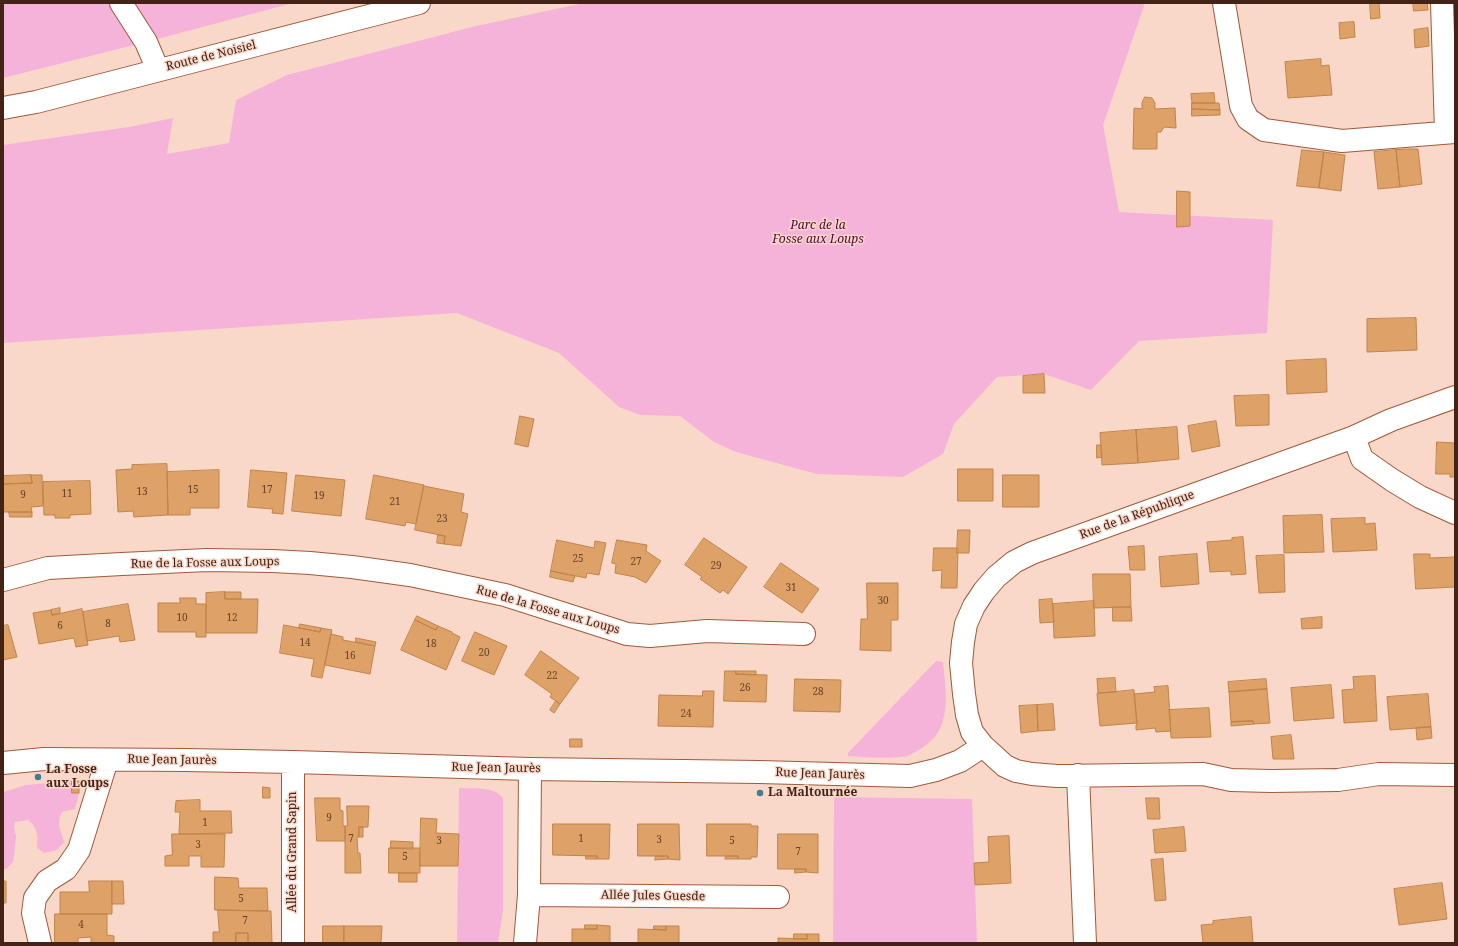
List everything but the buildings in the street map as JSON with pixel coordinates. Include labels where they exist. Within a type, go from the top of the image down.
[{"type":"street","points":[[121,3],[146,42],[158,70]]},
{"type":"street","name":"Route de Noisiel","points":[[3,108],[36,102],[419,3]]},
{"type":"street","points":[[1224,3],[1241,106],[1248,119],[1264,130],[1342,140],[1450,132],[1442,3]]},
{"type":"street","name":"Rue de la République","points":[[1455,397],[1391,420],[1354,436],[1032,553],[1014,562],[996,577],[974,606],[966,624],[961,662],[967,715],[972,732],[983,746],[1005,766],[1016,771],[1032,774],[1078,775],[1203,774],[1230,780],[1271,781],[1338,780],[1379,774],[1455,775]]},
{"type":"street","points":[[1354,436],[1362,459],[1420,497],[1455,513]]},
{"type":"street","name":"Rue de la Fosse aux Loups","points":[[4,578],[48,568],[122,564],[207,560],[310,563],[410,575],[505,595],[627,634],[650,636],[707,631],[804,634]]},
{"type":"street","name":"Rue Jean Jaurès","points":[[3,763],[44,760],[293,762],[530,769],[759,772],[910,776],[936,770],[960,761],[983,746]]},
{"type":"street","points":[[40,943],[33,913],[36,898],[47,881],[66,868],[79,850],[107,760]]},
{"type":"street","name":"Allée du Grand Sapin","points":[[293,762],[293,943]]},
{"type":"street","points":[[524,943],[529,895],[530,769]]},
{"type":"street","points":[[1078,775],[1085,943]]},
{"type":"street","name":"Allée Jules Guesde","points":[[529,895],[778,897]]},
{"type":"green space","points":[[3,3],[293,3],[3,78]]},
{"type":"green space","name":"Parc de la Fosse aux Loups","points":[[584,3],[1145,3],[1103,125],[1119,212],[1273,220],[1267,333],[1139,341],[1091,390],[1044,374],[997,377],[954,424],[943,454],[903,477],[817,474],[736,452],[714,442],[680,416],[640,415],[619,407],[559,353],[457,313],[3,343],[3,145],[129,127],[173,118],[167,154],[229,143],[236,100],[287,75],[476,26]]},
{"type":"green space","points":[[936,661],[943,662],[946,698],[943,721],[939,731],[932,740],[917,751],[903,757],[880,758],[848,756],[848,753]]},
{"type":"green space","points":[[72,781],[72,793],[79,793],[75,809],[62,812],[60,816],[60,827],[64,842],[57,850],[44,853],[37,848],[37,832],[34,826],[28,820],[15,822],[14,827],[16,836],[13,862],[6,869],[3,869],[3,792],[26,785]]},
{"type":"green space","points":[[459,788],[489,790],[499,794],[503,798],[503,910],[498,943],[457,943]]},
{"type":"green space","points":[[834,797],[972,799],[977,943],[833,943]]},
{"type":"place","name":"La Fosse aux Loups","points":[[38,777]]},
{"type":"place","name":"La Maltournée","points":[[760,793]]}]
